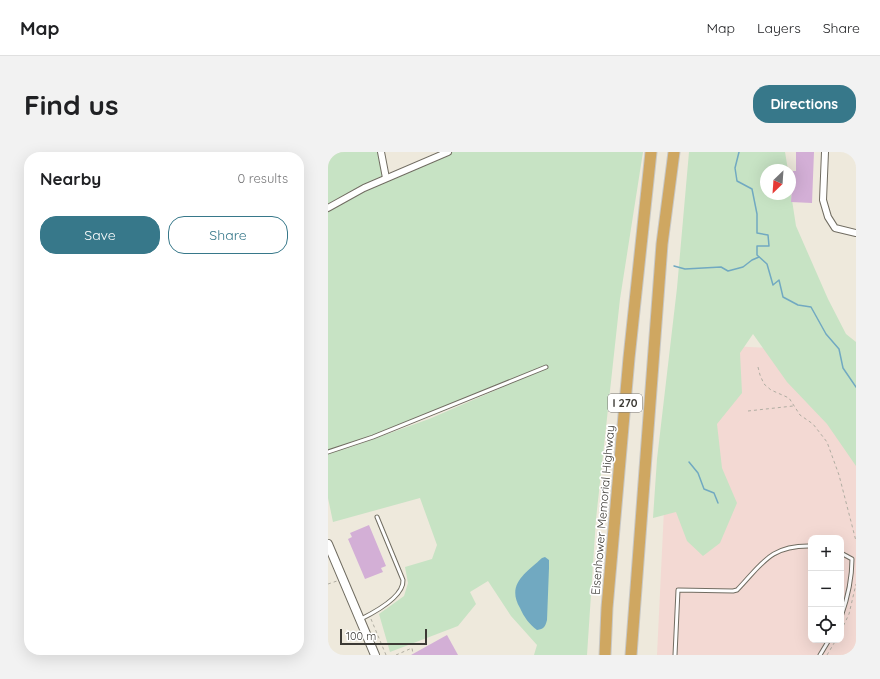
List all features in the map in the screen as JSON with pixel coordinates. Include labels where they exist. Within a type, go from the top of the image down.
[{"type":"highway","name":"Eisenhower Memorial Highway","points":[[605,655],[607,608],[630,350],[651,152]]},
{"type":"highway","name":"I 270","points":[[631,655],[662,244],[674,152]]},
{"type":"street","points":[[381,152],[386,178]]},
{"type":"street","points":[[328,208],[364,188],[448,152]]},
{"type":"street","points":[[825,152],[823,200],[828,217],[835,228],[856,233]]},
{"type":"street","points":[[328,544],[375,655]]},
{"type":"lane","points":[[328,452],[373,437],[546,367]]},
{"type":"lane","points":[[360,620],[376,612],[398,594],[403,585],[403,580],[377,517]]},
{"type":"lane","points":[[675,655],[678,590],[737,590],[757,567],[773,554],[789,547],[808,546]]},
{"type":"lane","points":[[844,555],[852,559],[852,578],[844,608]]},
{"type":"lane","points":[[820,655],[827,643]]},
{"type":"path","points":[[758,367],[764,384],[771,390],[789,398],[800,415],[813,424],[820,431],[827,442],[839,475],[856,541]]},
{"type":"path","points":[[748,411],[794,406]]},
{"type":"path","points":[[328,584],[334,582]]},
{"type":"path","points":[[844,625],[849,614],[856,584]]},
{"type":"path","points":[[370,615],[386,655]]},
{"type":"path","points":[[827,655],[834,643]]},
{"type":"path","points":[[396,655],[412,648],[413,654]]},
{"type":"shaded area","points":[[672,343],[786,349],[856,442],[856,655],[657,655]]},
{"type":"green space","points":[[328,152],[381,152],[386,178],[448,152],[643,152],[620,299],[596,519],[587,655],[534,655],[537,645],[511,616],[488,581],[470,592],[476,604],[458,626],[390,652],[379,614],[404,596],[408,583],[405,567],[432,559],[437,545],[420,498],[333,522],[328,498]],"holes":[[[510,384],[429,419],[340,451]]]},
{"type":"green space","points":[[689,152],[785,152],[787,164],[760,164],[760,200],[792,200],[796,226],[828,299],[846,334],[856,342],[856,466],[827,424],[787,382],[753,334],[740,353],[742,393],[717,424],[722,468],[737,503],[720,543],[703,556],[687,541],[676,512],[653,518],[657,459],[677,288]]},
{"type":"water","points":[[545,557],[549,560],[547,620],[544,627],[537,630],[529,623],[523,614],[516,600],[515,592],[524,574]]},
{"type":"building","points":[[796,152],[814,152],[812,203],[791,202],[791,200],[796,200]]},
{"type":"building","points":[[369,525],[386,566],[381,568],[383,572],[365,579],[348,539],[352,537],[350,533]]},
{"type":"building","points":[[447,635],[458,655],[411,655]]},
{"type":"waterway","points":[[739,152],[735,168],[737,181],[752,189],[757,214],[757,233],[768,235],[769,246],[757,246],[757,255],[767,264],[773,285],[779,280],[783,297],[798,305],[811,307],[826,334],[839,349],[843,368],[856,387]]},
{"type":"waterway","points":[[674,266],[685,269],[721,267],[728,271],[743,267],[759,257]]},
{"type":"waterway","points":[[689,462],[698,473],[704,489],[714,493],[718,503]]}]
